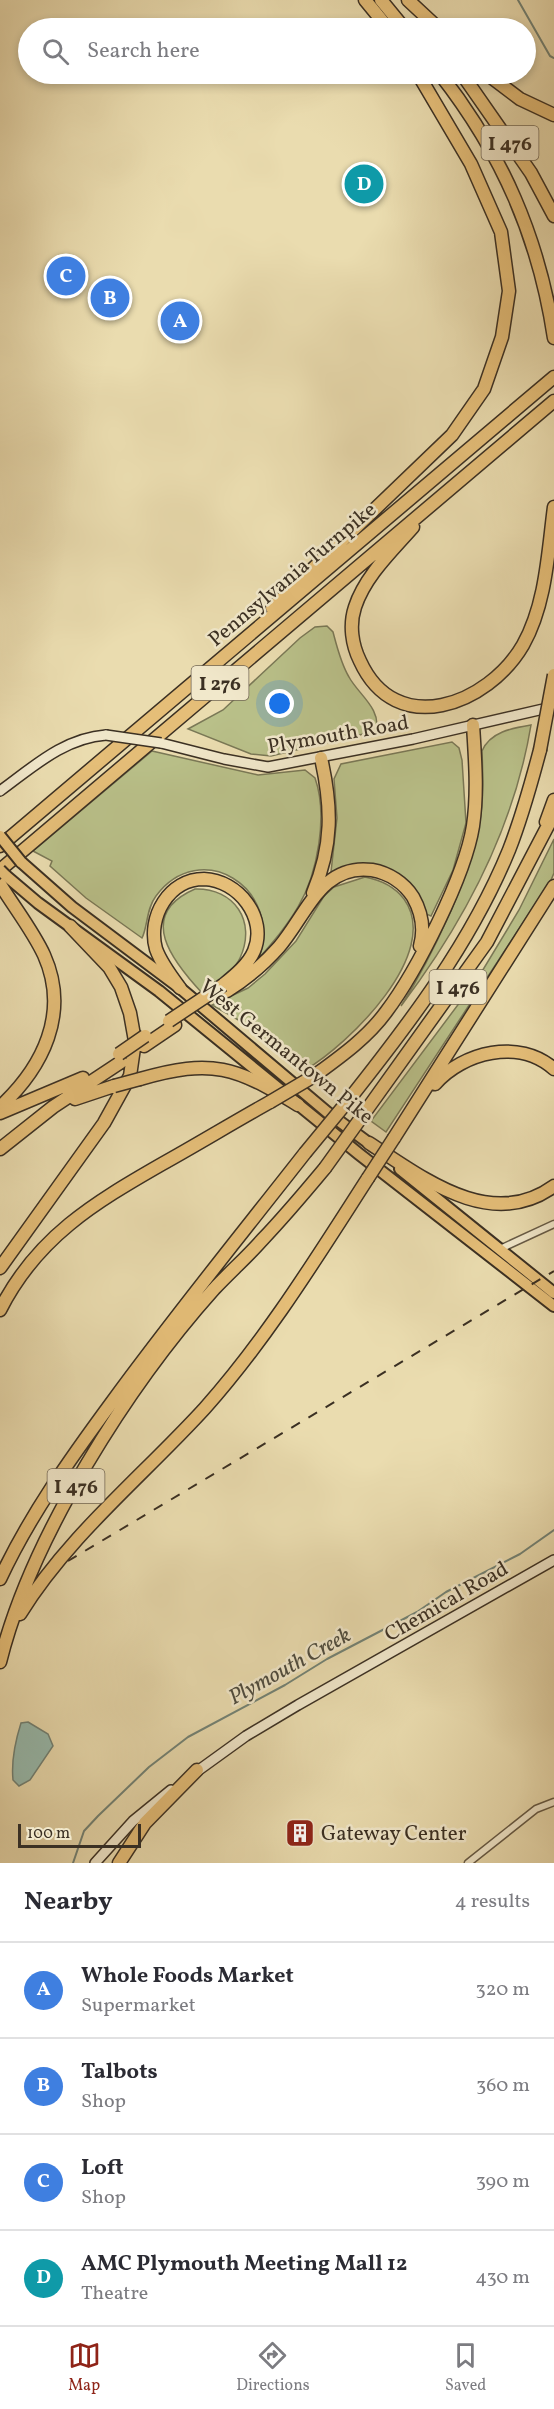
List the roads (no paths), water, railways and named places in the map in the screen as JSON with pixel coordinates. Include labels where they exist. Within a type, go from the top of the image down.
[{"type":"highway","points":[[365,0],[380,18]]},
{"type":"highway","points":[[381,0],[396,18]]},
{"type":"highway","points":[[401,0],[416,18]]},
{"type":"highway","points":[[408,0],[427,18]]},
{"type":"highway","points":[[248,637],[285,593],[317,566],[452,435],[484,389],[496,357],[506,321],[509,291],[501,232],[471,164],[424,84]]},
{"type":"highway","name":"I 476","points":[[447,84],[485,136],[520,207],[554,335]]},
{"type":"highway","name":"I 476","points":[[469,84],[531,173],[554,216]]},
{"type":"highway","points":[[500,84],[520,99],[554,115]]},
{"type":"highway","name":"Pennsylvania Turnpike","points":[[0,846],[554,377]]},
{"type":"highway","name":"Pennsylvania Turnpike","points":[[1,875],[440,496],[554,401]]},
{"type":"highway","points":[[440,496],[368,580],[354,608],[352,625],[358,657],[374,684],[396,699],[423,707],[445,706],[477,692],[507,665],[522,646],[540,597],[554,507]]},
{"type":"highway","name":"I 476","points":[[0,1579],[32,1516],[54,1482],[160,1336],[409,1023],[467,934],[508,850],[540,750],[554,674]]},
{"type":"highway","points":[[0,1310],[28,1263],[63,1227],[120,1188],[314,1076],[370,1030],[385,1013],[411,973],[459,875],[468,849],[476,784],[473,725]]},
{"type":"highway","points":[[308,905],[321,872],[330,829],[327,785],[321,758]]},
{"type":"highway","name":"I 476","points":[[0,1662],[23,1591],[69,1497],[105,1435],[168,1347],[214,1289],[282,1219],[325,1168],[478,956],[501,918],[537,848],[554,800]]},
{"type":"highway","points":[[0,838],[42,812]]},
{"type":"highway","points":[[537,848],[554,814]]},
{"type":"highway","points":[[0,1149],[120,1058],[257,969],[279,947],[322,886],[346,872],[370,870],[393,878],[411,894],[423,924],[422,938],[411,973]]},
{"type":"highway","points":[[0,1107],[15,1093],[37,1063],[50,1036],[54,1005],[51,978],[43,953],[1,875]]},
{"type":"highway","points":[[180,988],[156,948],[154,924],[162,903],[169,894],[190,881],[202,879],[216,881],[238,892],[246,901],[256,923],[256,943],[253,953],[225,988]]},
{"type":"highway","points":[[7,1637],[36,1591],[65,1554],[175,1441],[258,1344],[414,1108],[554,886]]},
{"type":"highway","points":[[0,1268],[104,1123],[130,1076],[135,1041],[130,1012],[121,987],[109,967],[70,926]]},
{"type":"highway","points":[[414,1108],[452,1069],[486,1053],[502,1051],[531,1055],[554,1069]]},
{"type":"highway","points":[[0,1113],[81,1080],[120,1058]]},
{"type":"highway","points":[[30,1126],[74,1099],[140,1079],[194,1067],[222,1069],[255,1080],[298,1105]]},
{"type":"highway","points":[[369,1143],[446,1191],[473,1201],[502,1205],[518,1203],[554,1186]]},
{"type":"highway","points":[[119,1863],[145,1823],[197,1770]]},
{"type":"main road","name":"Plymouth Road","points":[[0,791],[60,748],[83,739],[106,735],[161,743],[224,759],[268,767],[321,758],[554,707]]},
{"type":"main road","name":"West Germantown Pike","points":[[0,838],[21,862],[72,908],[180,988],[327,1112],[369,1143],[554,1293]]},
{"type":"main road","name":"West Germantown Pike","points":[[1,875],[159,991],[298,1105],[554,1306]]},
{"type":"main road","name":"Chemical Road","points":[[95,1863],[133,1821],[197,1770],[246,1736],[554,1560]]},
{"type":"street","points":[[500,1249],[554,1224]]},
{"type":"street","points":[[468,1863],[536,1809],[554,1802]]},
{"type":"waterway","points":[[518,0],[528,18]]},
{"type":"waterway","points":[[536,32],[550,56],[554,58]]},
{"type":"waterway","name":"Plymouth Creek","points":[[73,1863],[84,1831],[149,1767],[188,1737],[285,1685],[327,1659],[417,1612],[446,1592],[520,1554],[554,1530]]},
{"type":"railway","points":[[68,1561],[554,1271]]},
{"type":"place","name":"AMC Plymouth Meeting Mall 12","points":[[364,184]]},
{"type":"place","name":"Loft","points":[[66,276]]},
{"type":"place","name":"Talbots","points":[[110,298]]},
{"type":"place","name":"Whole Foods Market","points":[[180,321]]},
{"type":"place","name":"Gateway Center","points":[[300,1833]]}]
